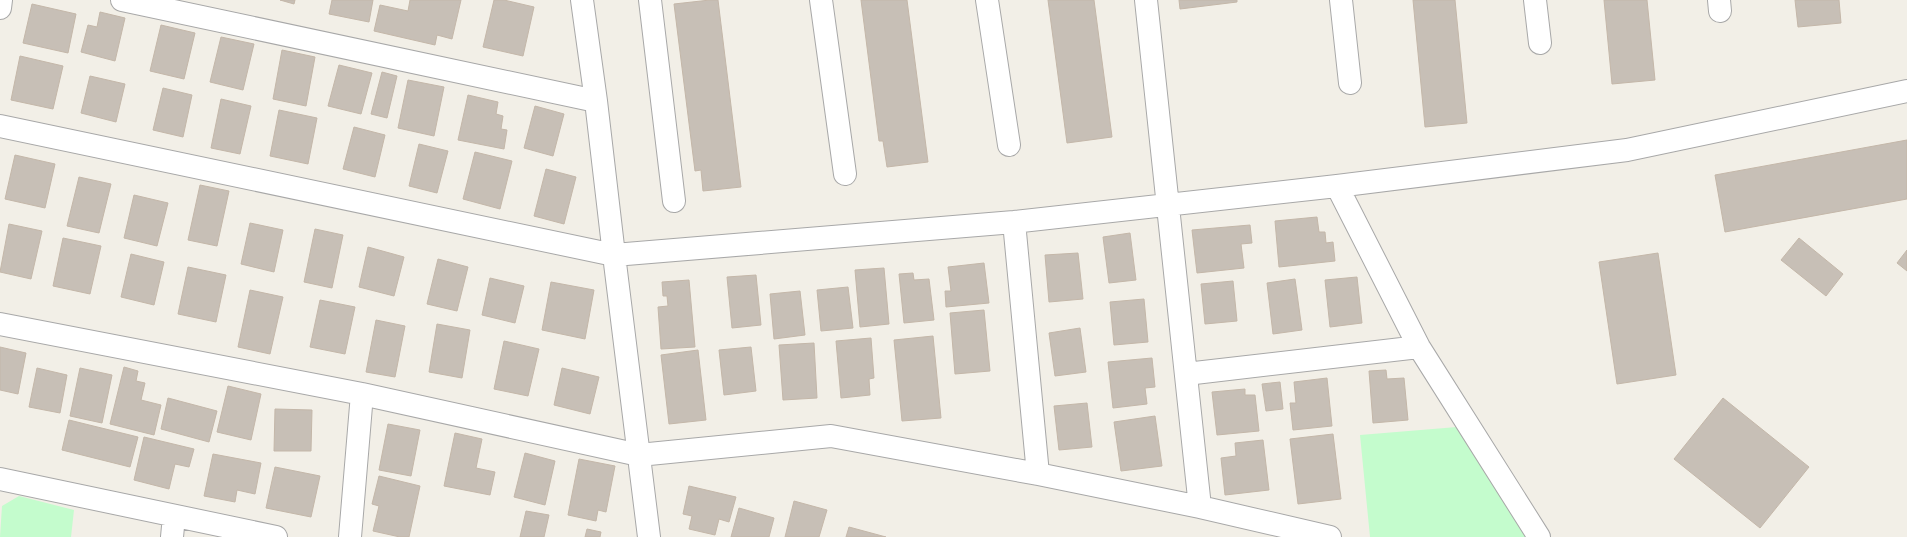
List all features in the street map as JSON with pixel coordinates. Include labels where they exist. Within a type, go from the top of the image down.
[{"type":"street","points":[[0,8],[1,0]]},
{"type":"street","points":[[122,0],[596,101]]},
{"type":"street","points":[[582,0],[596,101],[649,537]]},
{"type":"street","points":[[650,0],[674,201]]},
{"type":"street","points":[[821,0],[845,174]]},
{"type":"street","points":[[987,0],[1008,145]]},
{"type":"street","points":[[1146,0],[1200,507]]},
{"type":"street","points":[[1341,0],[1350,83]]},
{"type":"street","points":[[1535,0],[1540,43]]},
{"type":"street","points":[[0,126],[614,254],[1014,222],[1168,206],[1627,150],[1907,91]]},
{"type":"street","points":[[1337,186],[1419,347],[1539,537]]},
{"type":"street","points":[[1014,222],[1038,474]]},
{"type":"street","points":[[0,324],[362,394],[639,455],[831,436],[1038,474],[1200,507],[1330,537]]},
{"type":"street","points":[[1186,374],[1419,347]]},
{"type":"street","points":[[350,537],[362,394]]},
{"type":"street","points":[[0,479],[173,527],[276,537]]},
{"type":"green space","points":[[1469,426],[1539,537],[1370,537],[1360,435]]},
{"type":"green space","points":[[19,496],[74,510],[71,537],[0,537],[2,506]]},
{"type":"building","points":[[280,0],[295,0],[294,4]]},
{"type":"building","points":[[332,0],[373,0],[369,22],[329,14]]},
{"type":"building","points":[[410,0],[461,0],[452,39],[437,35],[435,45],[374,31],[380,5],[408,11]]},
{"type":"building","points":[[494,0],[504,0],[534,7],[523,56],[483,47]]},
{"type":"building","points":[[718,0],[741,187],[703,191],[701,170],[695,171],[674,4]]},
{"type":"building","points":[[861,0],[907,0],[928,162],[887,167],[883,141],[879,141]]},
{"type":"building","points":[[1048,0],[1094,0],[1112,137],[1067,143]]},
{"type":"building","points":[[1179,0],[1237,0],[1237,2],[1180,9]]},
{"type":"building","points":[[1413,0],[1455,0],[1467,123],[1425,127]]},
{"type":"building","points":[[1604,0],[1647,0],[1655,80],[1612,84]]},
{"type":"building","points":[[1795,0],[1839,0],[1841,23],[1798,27]]},
{"type":"building","points":[[32,4],[76,14],[68,53],[23,43]]},
{"type":"building","points":[[100,12],[125,18],[115,61],[81,52],[88,25],[97,27]]},
{"type":"building","points":[[161,25],[195,33],[184,79],[150,71]]},
{"type":"building","points":[[221,37],[254,44],[243,90],[210,82]]},
{"type":"building","points":[[282,50],[315,57],[306,106],[273,99]]},
{"type":"building","points":[[20,56],[63,66],[53,109],[11,100]]},
{"type":"building","points":[[339,65],[372,73],[361,114],[328,106]]},
{"type":"building","points":[[382,72],[397,76],[387,118],[371,114]]},
{"type":"building","points":[[90,76],[125,84],[116,122],[81,113]]},
{"type":"building","points":[[408,80],[444,87],[434,136],[398,128]]},
{"type":"building","points":[[163,88],[192,95],[183,137],[153,130]]},
{"type":"building","points":[[468,95],[498,102],[496,114],[503,116],[501,129],[507,130],[504,149],[458,140]]},
{"type":"building","points":[[221,99],[251,106],[240,154],[211,148]]},
{"type":"building","points":[[535,106],[564,114],[553,156],[524,148]]},
{"type":"building","points":[[279,110],[317,118],[308,164],[270,156]]},
{"type":"building","points":[[354,127],[385,135],[375,177],[343,169]]},
{"type":"building","points":[[1907,140],[1907,199],[1725,232],[1715,175]]},
{"type":"building","points":[[419,144],[448,151],[437,193],[409,186]]},
{"type":"building","points":[[475,152],[512,161],[500,209],[463,199]]},
{"type":"building","points":[[15,155],[55,164],[45,208],[5,199]]},
{"type":"building","points":[[546,169],[576,177],[564,224],[534,216]]},
{"type":"building","points":[[79,177],[111,184],[99,233],[67,226]]},
{"type":"building","points":[[200,185],[229,191],[217,246],[188,240]]},
{"type":"building","points":[[134,195],[168,203],[157,246],[124,238]]},
{"type":"building","points":[[1317,217],[1319,232],[1325,232],[1326,243],[1333,242],[1335,261],[1279,267],[1275,221]]},
{"type":"building","points":[[250,223],[283,230],[274,272],[241,264]]},
{"type":"building","points":[[9,224],[42,231],[31,279],[0,272]]},
{"type":"building","points":[[1250,225],[1252,243],[1241,244],[1244,268],[1197,273],[1192,230]]},
{"type":"building","points":[[315,229],[343,235],[332,288],[304,282]]},
{"type":"building","points":[[1130,233],[1136,280],[1109,283],[1103,237]]},
{"type":"building","points":[[63,238],[101,246],[90,294],[53,286]]},
{"type":"building","points":[[1799,238],[1843,274],[1826,296],[1781,260]]},
{"type":"building","points":[[368,247],[404,257],[394,296],[359,287]]},
{"type":"building","points":[[1907,250],[1907,271],[1897,263]]},
{"type":"building","points":[[1078,253],[1083,299],[1049,302],[1045,255]]},
{"type":"building","points":[[1658,253],[1676,375],[1617,384],[1599,262]]},
{"type":"building","points":[[131,254],[164,262],[154,305],[121,297]]},
{"type":"building","points":[[438,259],[468,267],[457,311],[427,304]]},
{"type":"building","points":[[984,263],[989,303],[946,307],[945,291],[951,291],[948,267]]},
{"type":"building","points":[[188,267],[226,275],[216,322],[178,314]]},
{"type":"building","points":[[884,268],[889,324],[860,327],[855,270]]},
{"type":"building","points":[[913,273],[914,280],[929,279],[934,320],[904,323],[899,274]]},
{"type":"building","points":[[756,275],[761,325],[732,328],[727,277]]},
{"type":"building","points":[[1357,277],[1362,323],[1330,327],[1325,280]]},
{"type":"building","points":[[490,278],[524,286],[515,323],[482,315]]},
{"type":"building","points":[[1295,279],[1302,330],[1273,334],[1267,283]]},
{"type":"building","points":[[689,280],[695,347],[661,349],[658,307],[668,306],[667,296],[663,296],[662,282]]},
{"type":"building","points":[[1233,281],[1237,321],[1205,324],[1201,284]]},
{"type":"building","points":[[551,282],[594,290],[585,339],[542,330]]},
{"type":"building","points":[[848,287],[853,328],[821,331],[817,290]]},
{"type":"building","points":[[250,290],[283,297],[270,354],[238,347]]},
{"type":"building","points":[[800,291],[805,335],[774,339],[770,294]]},
{"type":"building","points":[[1144,299],[1148,342],[1114,345],[1110,302]]},
{"type":"building","points":[[320,300],[355,307],[345,354],[310,347]]},
{"type":"building","points":[[984,310],[990,371],[955,374],[950,313]]},
{"type":"building","points":[[376,320],[405,326],[395,377],[366,372]]},
{"type":"building","points":[[437,324],[470,330],[462,378],[429,372]]},
{"type":"building","points":[[1080,328],[1086,372],[1055,376],[1049,333]]},
{"type":"building","points":[[933,336],[941,418],[902,421],[894,340]]},
{"type":"building","points":[[871,338],[874,378],[869,379],[870,395],[841,398],[836,341]]},
{"type":"building","points":[[504,341],[539,349],[528,396],[494,389]]},
{"type":"building","points":[[814,343],[817,398],[783,400],[779,345]]},
{"type":"building","points":[[0,347],[26,353],[18,394],[0,390]]},
{"type":"building","points":[[751,347],[756,391],[724,395],[719,350]]},
{"type":"building","points":[[698,350],[706,420],[669,424],[661,355]]},
{"type":"building","points":[[1152,358],[1155,387],[1145,388],[1147,404],[1113,408],[1108,362]]},
{"type":"building","points":[[124,367],[138,371],[136,381],[145,383],[141,400],[161,405],[154,435],[110,424]]},
{"type":"building","points":[[37,368],[67,375],[60,413],[29,407]]},
{"type":"building","points":[[80,368],[112,375],[102,423],[70,416]]},
{"type":"building","points":[[562,368],[599,377],[590,414],[554,405]]},
{"type":"building","points":[[1386,370],[1387,379],[1404,378],[1408,420],[1373,423],[1369,371]]},
{"type":"building","points":[[1327,378],[1332,426],[1293,430],[1290,403],[1296,403],[1294,382]]},
{"type":"building","points":[[1280,382],[1283,409],[1266,411],[1262,384]]},
{"type":"building","points":[[228,386],[261,394],[251,440],[217,432]]},
{"type":"building","points":[[1245,389],[1245,395],[1255,395],[1259,431],[1217,435],[1212,392]]},
{"type":"building","points":[[168,398],[217,411],[209,442],[161,429]]},
{"type":"building","points":[[1723,398],[1809,467],[1760,528],[1674,459]]},
{"type":"building","points":[[1087,403],[1092,447],[1059,450],[1054,406]]},
{"type":"building","points":[[275,409],[312,410],[311,451],[274,451]]},
{"type":"building","points":[[1155,416],[1162,466],[1121,471],[1114,422]]},
{"type":"building","points":[[69,420],[138,437],[130,467],[62,450]]},
{"type":"building","points":[[388,424],[420,430],[411,476],[379,470]]},
{"type":"building","points":[[455,433],[482,439],[476,468],[495,472],[490,495],[444,486]]},
{"type":"building","points":[[1333,434],[1341,499],[1298,504],[1290,439]]},
{"type":"building","points":[[144,437],[194,449],[189,467],[175,464],[169,489],[134,480]]},
{"type":"building","points":[[1263,440],[1269,490],[1225,495],[1221,458],[1236,456],[1235,443]]},
{"type":"building","points":[[525,453],[555,461],[545,505],[514,497]]},
{"type":"building","points":[[213,454],[261,463],[255,494],[237,490],[235,502],[204,496]]},
{"type":"building","points":[[579,459],[615,466],[606,512],[598,510],[596,521],[568,515]]},
{"type":"building","points":[[275,467],[320,476],[311,517],[266,508]]},
{"type":"building","points":[[379,476],[420,486],[409,537],[400,537],[373,531],[379,506],[372,504]]},
{"type":"building","points":[[689,486],[736,497],[729,522],[719,519],[715,535],[689,529],[692,516],[683,514]]},
{"type":"building","points":[[794,501],[827,510],[819,537],[785,537]]},
{"type":"building","points":[[739,508],[774,518],[769,537],[731,537]]},
{"type":"building","points":[[526,511],[549,515],[544,537],[520,537]]},
{"type":"building","points":[[849,527],[886,537],[846,537]]},
{"type":"building","points":[[587,529],[601,532],[600,537],[585,537]]}]
